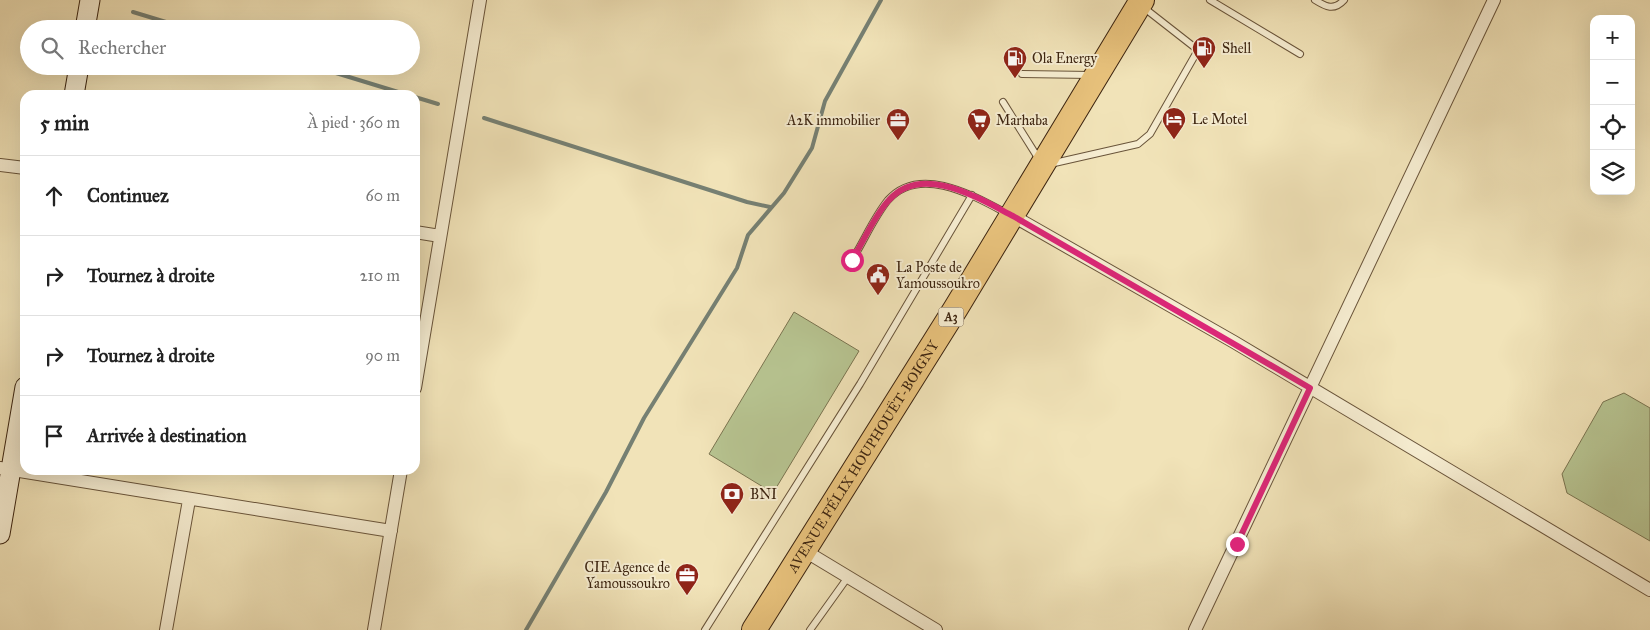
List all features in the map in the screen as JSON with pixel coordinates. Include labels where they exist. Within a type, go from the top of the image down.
[{"type":"highway","name":"AVENUE FÉLIX HOUPHOUËT-BOIGNY","points":[[754,630],[1013,216],[1141,2]]},
{"type":"street","points":[[87,20],[90,0]]},
{"type":"street","points":[[420,358],[480,0]]},
{"type":"street","points":[[1195,630],[1494,0]]},
{"type":"street","points":[[75,90],[77,75]]},
{"type":"street","points":[[0,165],[20,167]]},
{"type":"street","points":[[1013,216],[1310,388],[1650,590]]},
{"type":"street","points":[[420,233],[440,236]]},
{"type":"street","points":[[0,534],[5,469],[20,408]]},
{"type":"street","points":[[5,469],[20,472]]},
{"type":"street","points":[[41,475],[392,531]]},
{"type":"street","points":[[374,630],[401,475]]},
{"type":"street","points":[[166,630],[189,500]]},
{"type":"street","points":[[805,551],[936,630]]},
{"type":"lane","points":[[1210,0],[1222,3],[1300,54]]},
{"type":"lane","points":[[1315,0],[1328,8],[1334,7],[1344,0]]},
{"type":"lane","points":[[1002,102],[1043,165],[1138,144],[1150,134],[1198,50],[1141,2]]},
{"type":"lane","points":[[1022,74],[1097,75]]},
{"type":"lane","points":[[852,260],[888,201],[901,188],[932,183],[972,195],[1013,216]]},
{"type":"lane","points":[[705,630],[860,384],[972,195]]},
{"type":"lane","points":[[810,630],[848,577]]},
{"type":"green space","points":[[794,312],[859,351],[773,493],[709,454]]},
{"type":"green space","points":[[1624,393],[1650,408],[1650,541],[1567,493],[1562,474],[1603,402]]},
{"type":"waterway","points":[[526,630],[606,492],[644,418],[737,268],[748,235],[784,193],[812,148],[825,101],[881,0]]},
{"type":"waterway","points":[[133,12],[159,20]]},
{"type":"waterway","points":[[342,75],[392,90]]},
{"type":"waterway","points":[[420,99],[438,104]]},
{"type":"waterway","points":[[484,118],[747,202],[770,207]]},
{"type":"place","name":"Shell","points":[[1204,69]]},
{"type":"place","name":"Ola Energy","points":[[1015,79]]},
{"type":"place","name":"Le Motel","points":[[1174,140]]},
{"type":"place","name":"A2K immobilier","points":[[898,141]]},
{"type":"place","name":"Marhaba","points":[[979,141]]},
{"type":"place","name":"La Poste de Yamoussoukro","points":[[878,296]]},
{"type":"place","name":"BNI","points":[[732,515]]},
{"type":"place","name":"CIE Agence de Yamoussoukro","points":[[687,596]]},
{"type":"route","points":[[852,260],[888,201],[901,188],[915,184],[932,183],[972,195],[1013,216],[1234,342],[1310,388],[1237,544]]}]
